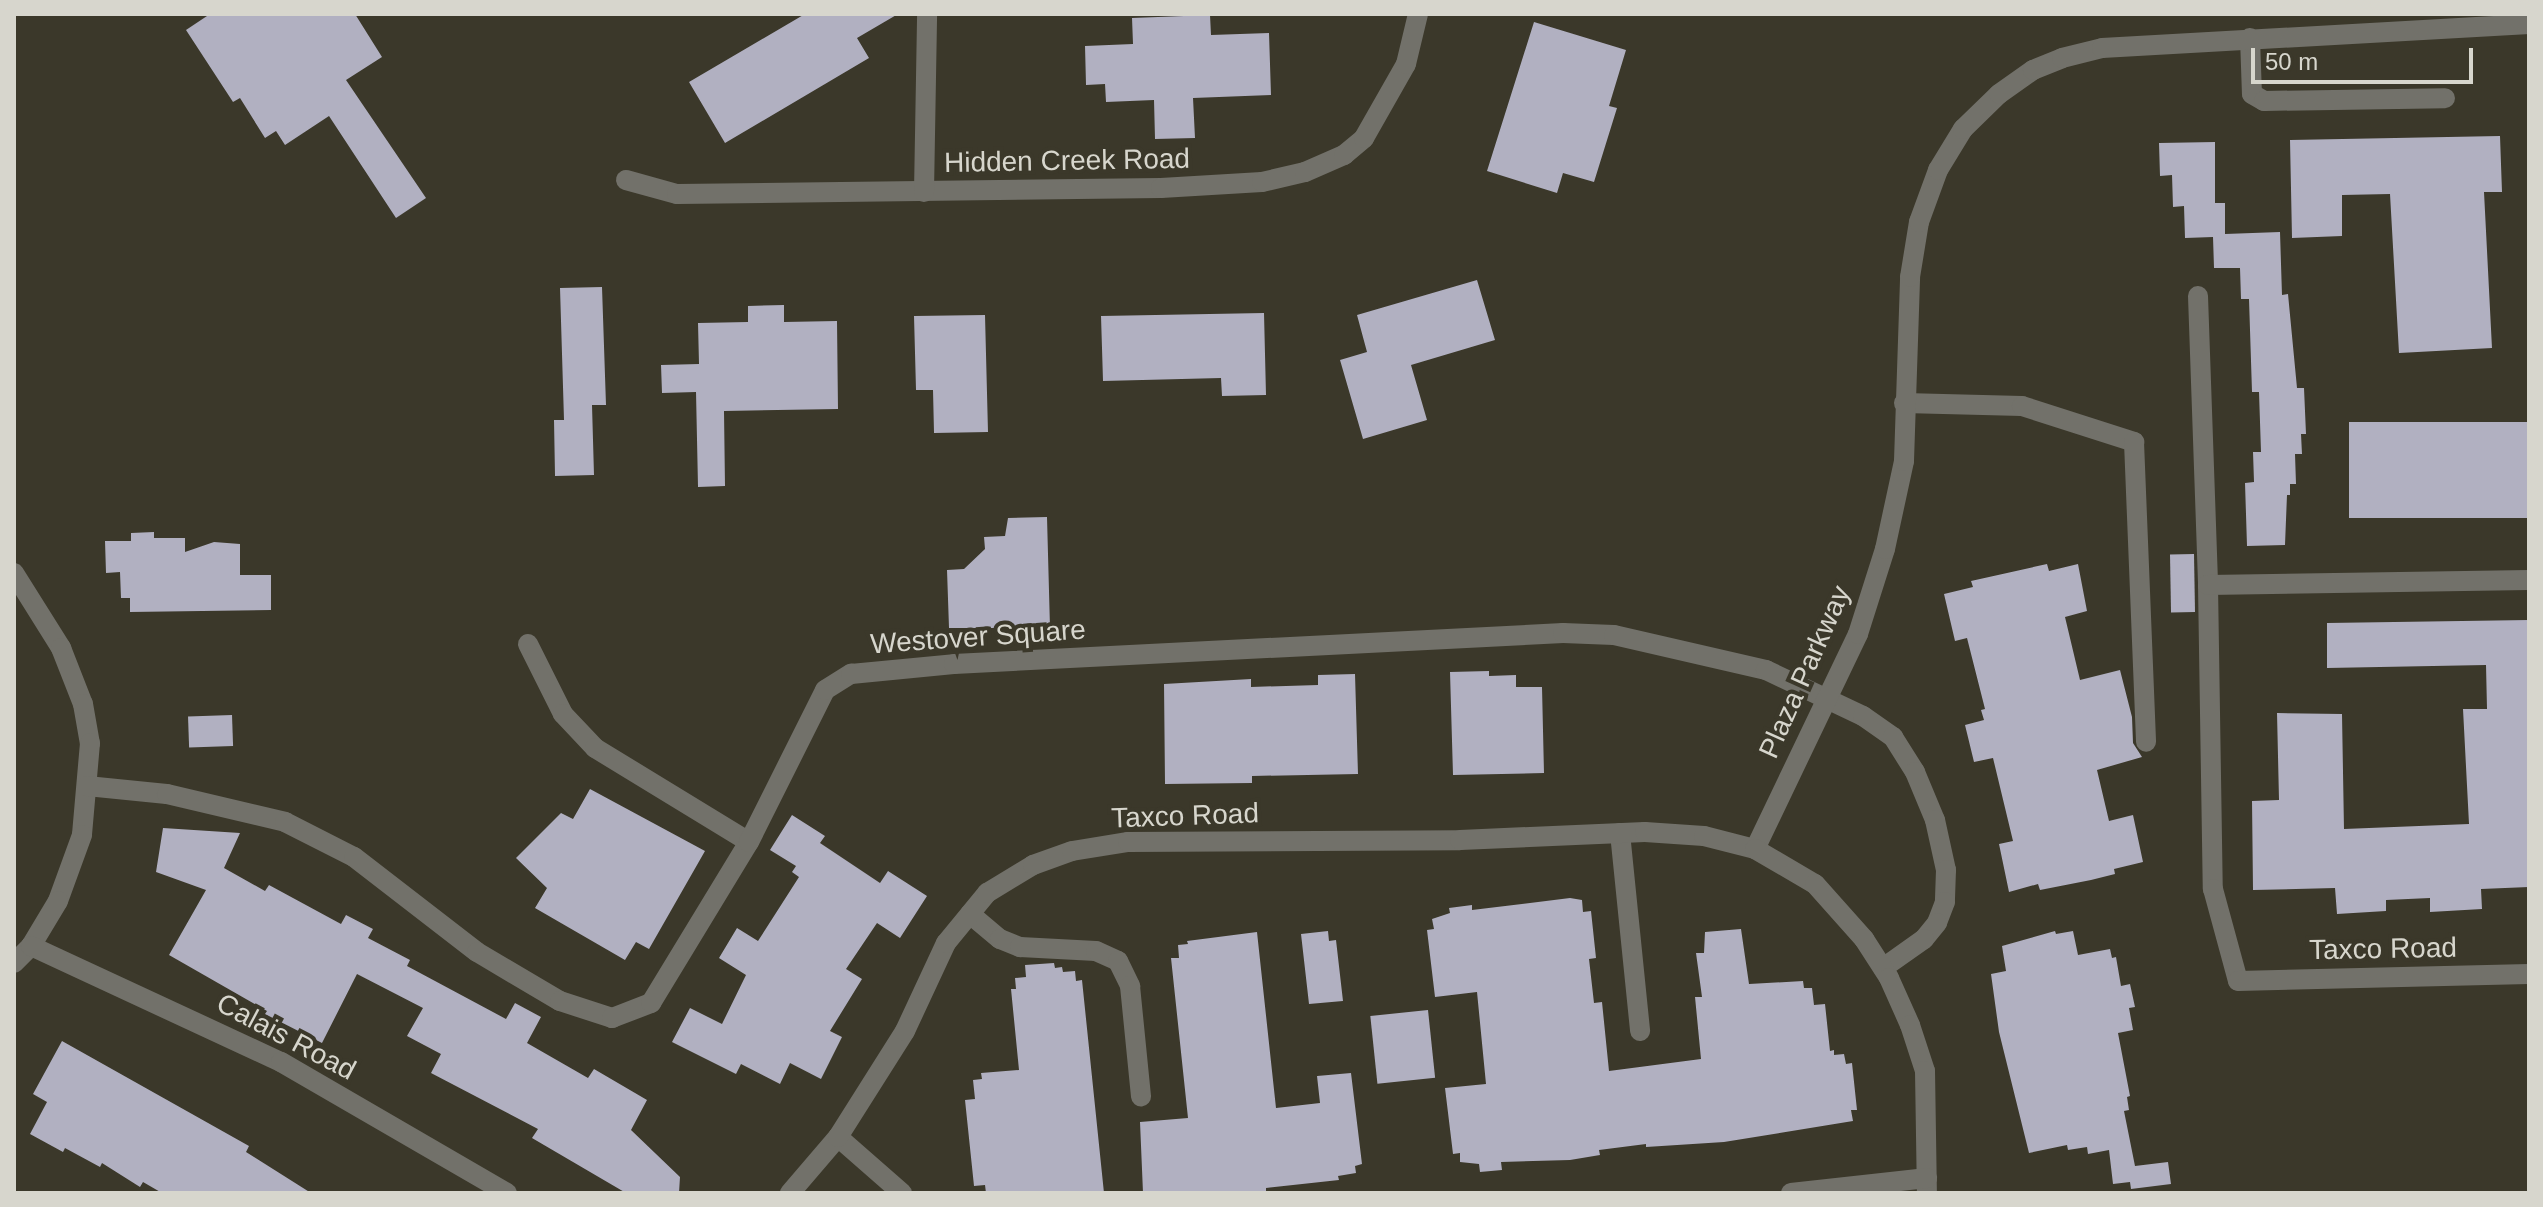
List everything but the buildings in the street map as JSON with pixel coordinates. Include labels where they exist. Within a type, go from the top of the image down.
[{"type":"street","points":[[924,192],[927,14]]},
{"type":"street","name":"Hidden Creek Road","points":[[626,180],[677,194],[1161,188],[1262,182],[1305,172],[1344,155],[1364,138],[1406,64],[1418,14]]},
{"type":"street","name":"Plaza Parkway","points":[[1755,849],[1858,634],[1885,549],[1904,461],[1910,277],[1919,222],[1938,170],[1974,118],[1999,94],[2033,70],[2062,58],[2115,46],[2529,24]]},
{"type":"street","points":[[2250,38],[2252,94],[2264,101],[2445,98]]},
{"type":"street","points":[[2198,296],[2208,585],[2529,580]]},
{"type":"street","points":[[1904,403],[2022,406],[2134,442],[2146,742]]},
{"type":"street","points":[[14,573],[61,648],[83,704],[90,743],[82,835],[58,901],[31,946],[14,963]]},
{"type":"street","name":"Taxco Road","points":[[2208,585],[2213,889],[2238,981],[2529,974]]},
{"type":"street","name":"Westover Square","points":[[87,786],[167,794],[285,822],[354,857],[477,952],[560,1001],[612,1018],[651,1003],[749,842],[825,690],[851,674],[954,664],[1563,633],[1614,635],[1766,670],[1863,716],[1893,737],[1915,772],[1935,820],[1946,870],[1945,902],[1937,923],[1924,939],[1883,968]]},
{"type":"street","points":[[528,644],[563,714],[595,748],[749,842]]},
{"type":"street","points":[[1620,833],[1640,1031]]},
{"type":"street","name":"Taxco Road","points":[[790,1193],[838,1137],[905,1031],[946,943],[987,893],[1033,865],[1072,851],[1128,842],[1460,840],[1620,833],[1704,836],[1755,849]]},
{"type":"street","points":[[1755,849],[1815,884],[1864,939],[1883,968],[1910,1025],[1925,1071],[1927,1186],[1791,1193]]},
{"type":"street","points":[[970,914],[1000,939],[1020,947],[1096,951],[1118,961],[1130,986],[1141,1096]]},
{"type":"street","name":"Calais Road","points":[[31,946],[281,1062],[507,1193]]},
{"type":"street","points":[[838,1137],[902,1193]]}]
